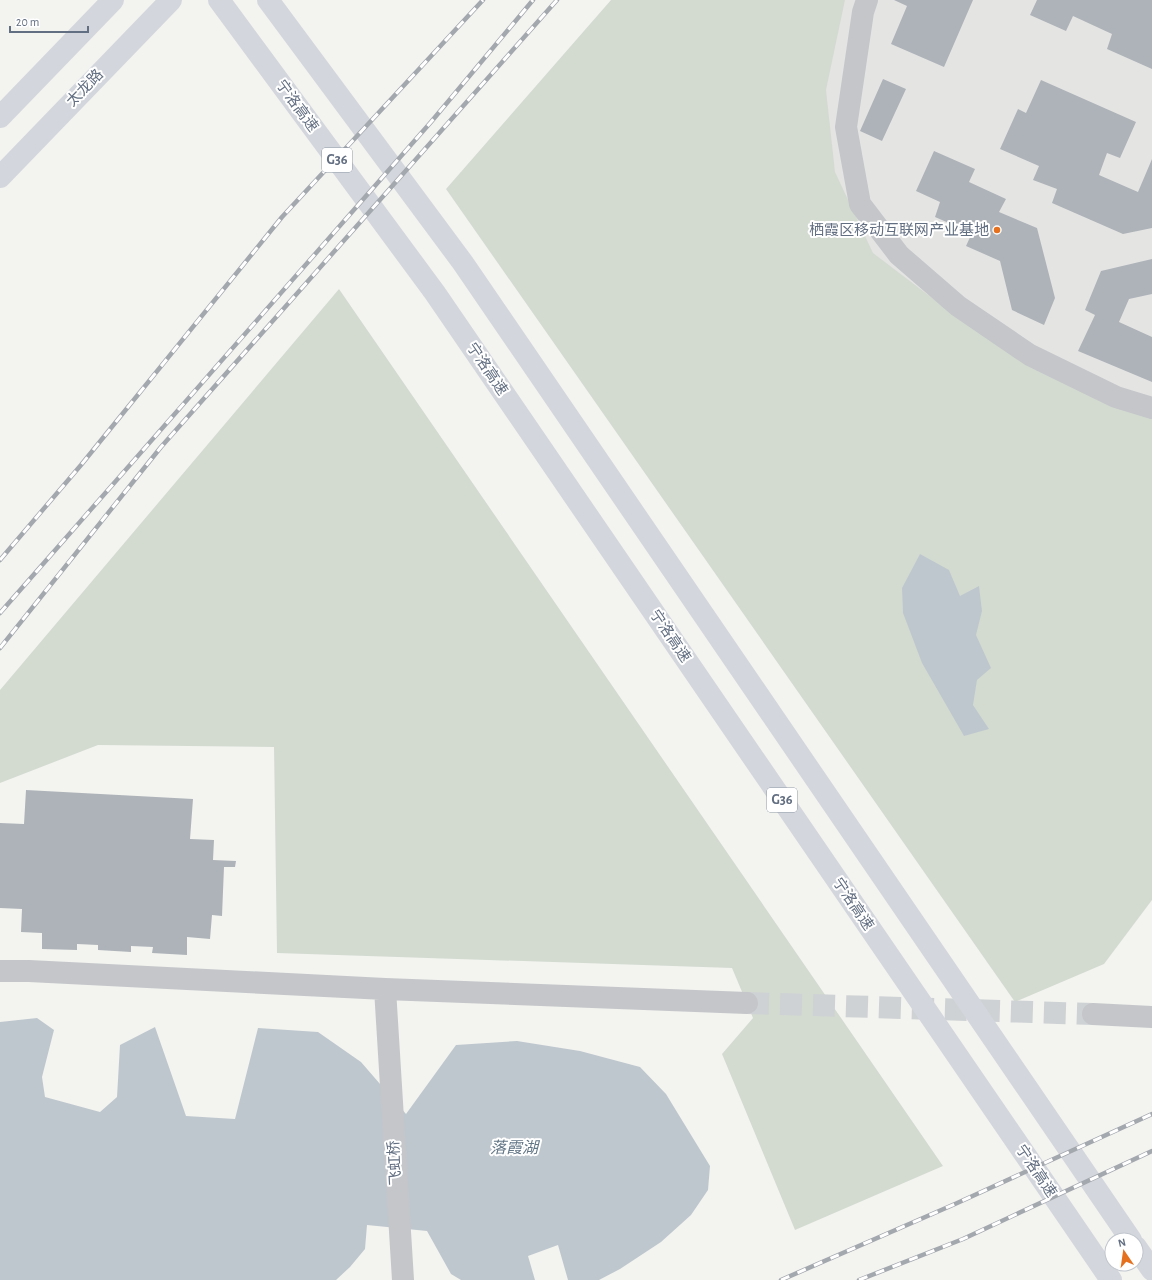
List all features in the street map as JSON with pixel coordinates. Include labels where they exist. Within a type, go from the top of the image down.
[{"type":"main road","points":[[0,117],[113,0]]},
{"type":"main road","name":"太龙路","points":[[0,177],[171,0]]},
{"type":"main road","name":"宁洛高速","points":[[219,0],[454,320],[1111,1280]]},
{"type":"main road","name":"G36","points":[[268,0],[463,263],[1126,1232]]},
{"type":"main road","points":[[1144,1258],[1152,1270]]},
{"type":"lane","points":[[867,0],[863,12],[846,127],[860,204],[900,255],[958,306],[1030,355],[1116,398],[1152,408]]},
{"type":"lane","points":[[0,971],[29,971],[385,989],[746,1003]]},
{"type":"lane","name":"飞虹桥","points":[[385,989],[402,1280]]},
{"type":"lane","points":[[1094,1014],[1152,1017]]},
{"type":"shaded area","points":[[611,0],[845,0],[826,90],[835,172],[873,253],[948,310],[1152,416],[1152,900],[1104,964],[1015,1002],[446,189]]},
{"type":"shaded area","name":"栖霞区移动互联网产业基地","points":[[781,0],[1152,0],[1152,429],[941,318],[743,143]]},
{"type":"shaded area","points":[[339,289],[943,1166],[795,1230],[722,1054],[753,1018],[732,968],[277,953],[274,747],[98,745],[0,783],[0,690]]},
{"type":"water","points":[[920,554],[949,570],[960,596],[979,586],[982,611],[976,635],[991,668],[977,680],[973,705],[989,729],[964,736],[922,663],[903,613],[902,588]]},
{"type":"water","name":"落霞湖","points":[[37,1018],[54,1030],[42,1077],[45,1097],[100,1112],[117,1097],[120,1045],[155,1027],[186,1116],[235,1119],[258,1028],[318,1032],[361,1062],[406,1114],[456,1045],[517,1041],[580,1051],[640,1067],[666,1094],[710,1166],[708,1190],[691,1215],[661,1242],[620,1269],[599,1280],[568,1280],[558,1245],[528,1256],[535,1280],[461,1280],[451,1274],[427,1231],[367,1225],[365,1249],[350,1267],[336,1280],[0,1280],[0,1022]]},
{"type":"building","points":[[894,0],[973,0],[944,67],[891,44],[907,6]]},
{"type":"building","points":[[1037,0],[1152,0],[1152,69],[1107,49],[1112,34],[1073,16],[1066,31],[1030,15]]},
{"type":"building","points":[[883,79],[906,89],[882,141],[860,131]]},
{"type":"building","points":[[1041,80],[1136,122],[1120,158],[1107,153],[1099,175],[1138,192],[1152,159],[1152,228],[1123,234],[1052,203],[1057,189],[1033,180],[1039,166],[1000,149],[1018,109],[1026,113]]},
{"type":"building","points":[[934,151],[975,169],[969,182],[1006,199],[999,212],[1037,228],[1055,298],[1044,325],[1012,310],[1000,261],[966,246],[972,233],[935,217],[940,202],[916,191]]},
{"type":"building","points":[[1152,259],[1152,294],[1129,299],[1119,322],[1152,337],[1152,382],[1078,351],[1095,315],[1085,310],[1101,271]]},
{"type":"building","points":[[26,790],[193,799],[190,839],[214,840],[213,860],[236,861],[235,867],[224,867],[222,916],[212,915],[210,939],[187,937],[187,955],[152,953],[153,947],[131,946],[131,952],[98,950],[98,945],[77,944],[77,950],[42,949],[42,933],[21,932],[22,909],[0,908],[0,823],[24,824]]},
{"type":"tunnel","points":[[747,1003],[1093,1014]]},
{"type":"railway","points":[[0,560],[81,465],[282,217],[483,0]]},
{"type":"railway","points":[[0,613],[431,122],[533,0]]},
{"type":"railway","points":[[0,648],[161,447],[557,0]]},
{"type":"railway","points":[[781,1280],[955,1204],[1152,1114]]},
{"type":"railway","points":[[859,1280],[963,1239],[1152,1151]]},
{"type":"place","name":"栖霞区移动互联网产业基地","points":[[997,230]]}]
